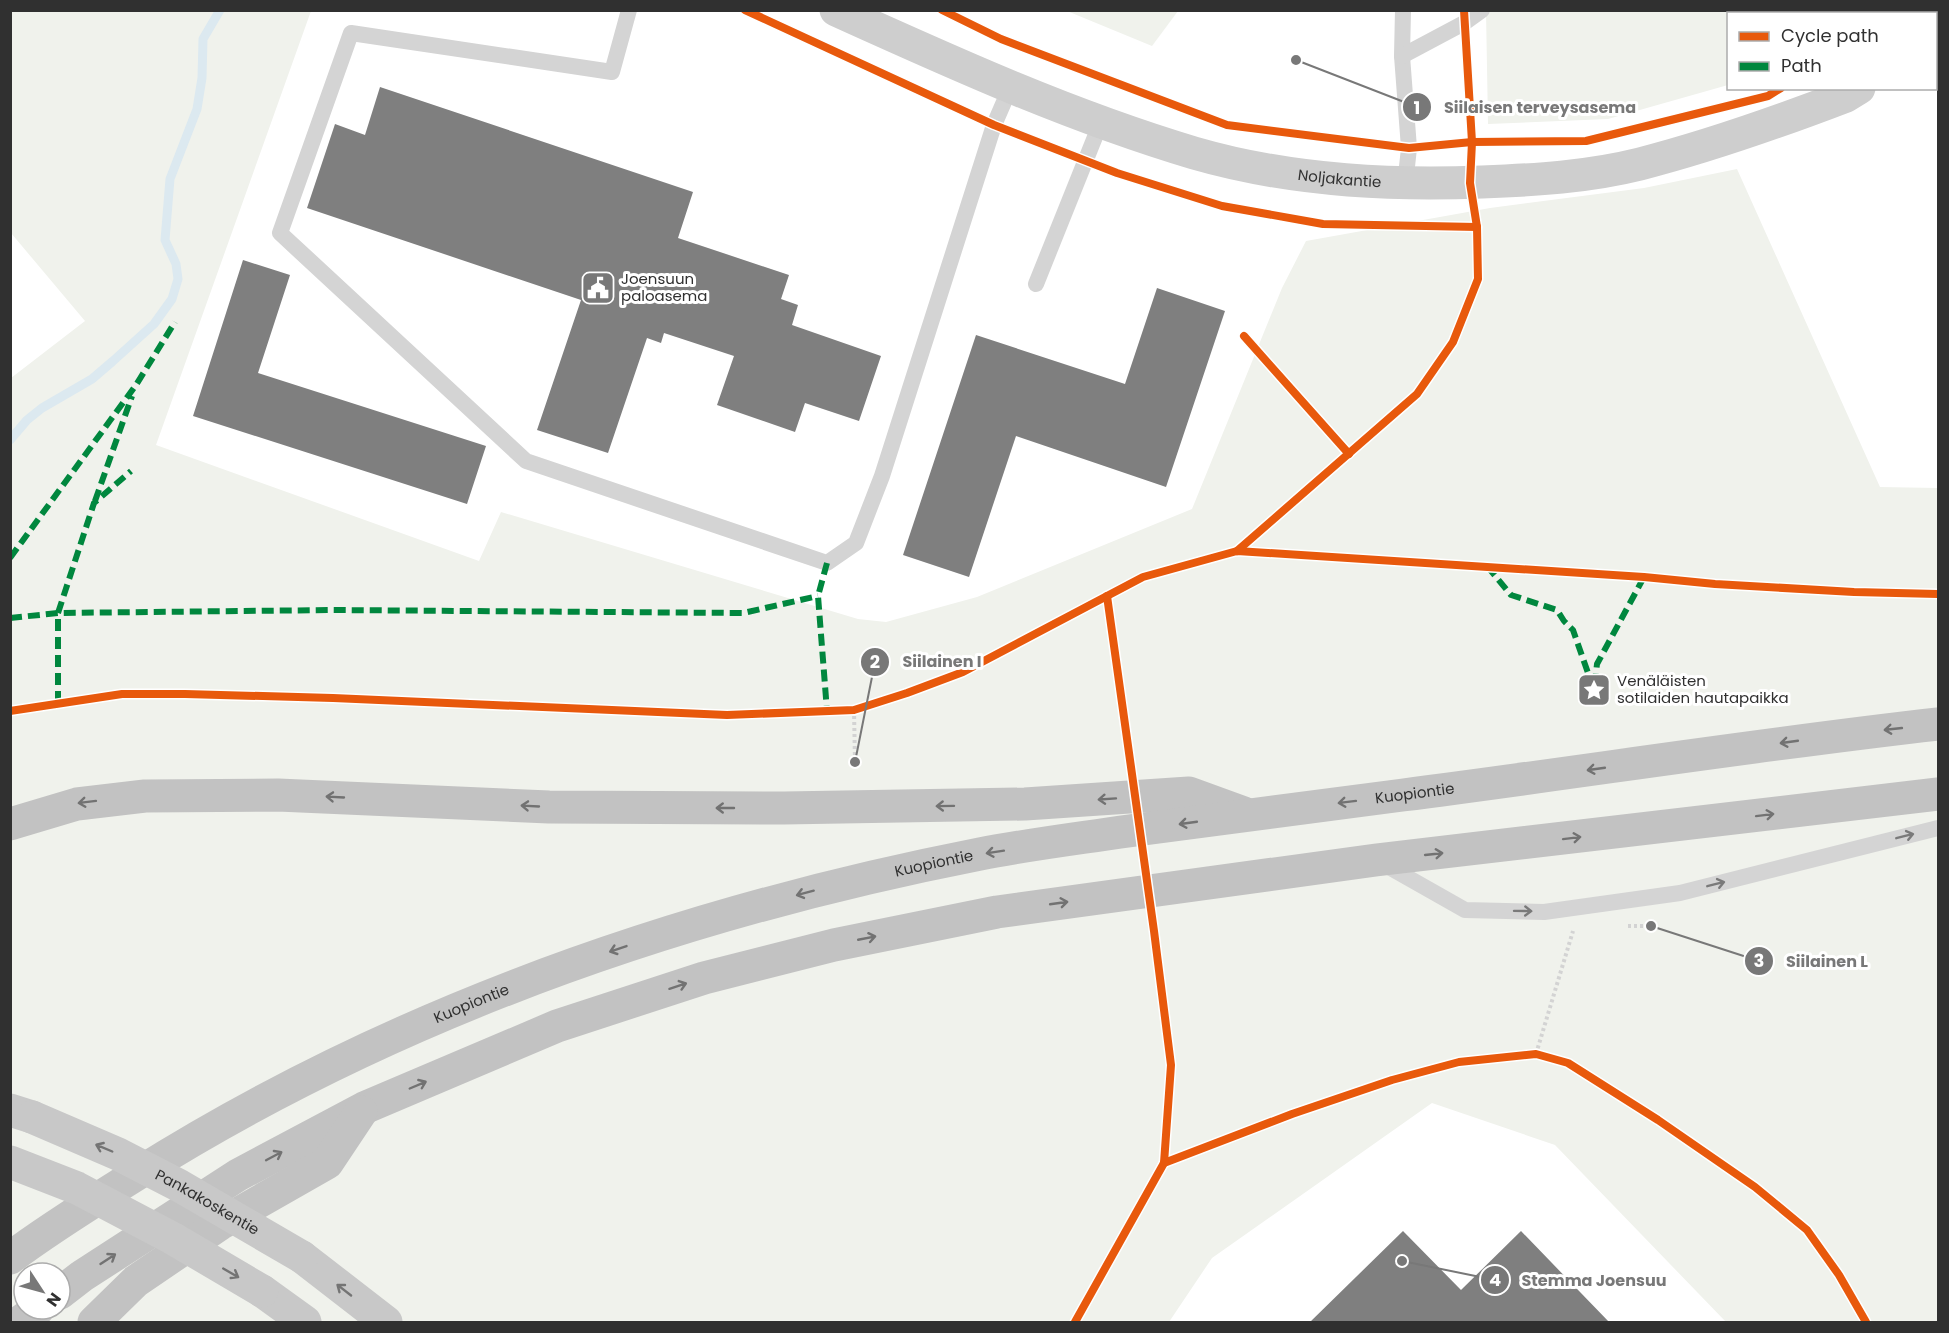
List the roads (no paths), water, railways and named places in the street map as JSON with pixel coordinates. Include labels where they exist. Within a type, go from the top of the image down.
[{"type":"highway","name":"Kuopiontie","points":[[10,1258],[48,1230],[202,1133],[342,1060],[536,977],[687,926],[811,891],[982,854],[1246,814],[1938,724]]},
{"type":"highway","points":[[10,824],[77,804],[145,795],[278,795],[549,807],[783,808],[1025,804],[1189,793],[1246,814]]},
{"type":"highway","points":[[72,1284],[238,1175],[364,1108],[557,1026],[704,978],[834,945],[997,912],[1376,860],[1938,794]]},
{"type":"highway","points":[[94,1323],[136,1281],[220,1224],[327,1163],[364,1108]]},
{"type":"main road","name":"Noljakantie","points":[[836,10],[1010,88],[1101,122],[1196,153],[1292,175],[1405,184],[1543,180],[1638,164],[1754,131],[1846,96],[1856,90]]},
{"type":"main road","name":"Pankakoskentie","points":[[21,1114],[118,1154],[180,1186],[302,1257],[386,1323]]},
{"type":"main road","points":[[10,1162],[77,1188],[172,1238],[262,1291],[305,1323]]},
{"type":"lane","points":[[628,10],[612,72],[351,33],[280,232],[526,461],[827,564],[856,543],[869,510],[882,476],[994,125],[1010,88]]},
{"type":"lane","points":[[1403,10],[1402,56],[1409,148],[1405,184]]},
{"type":"lane","points":[[1402,56],[1464,23],[1482,10]]},
{"type":"lane","points":[[1036,284],[1101,122]]},
{"type":"lane","points":[[1376,860],[1465,910],[1544,912],[1680,893],[1938,828]]},
{"type":"waterway","points":[[10,440],[27,420],[42,408],[92,379],[113,361],[154,324],[172,299],[178,279],[176,264],[165,240],[170,179],[197,109],[202,78],[203,39],[220,10]]},
{"type":"place","name":"Siilaisen terveysasema","points":[[1296,60]]},
{"type":"place","name":"Joensuun paloasema","points":[[598,288]]},
{"type":"place","name":"Venäläisten sotilaiden hautapaikka","points":[[1594,690]]},
{"type":"place","name":"Siilainen I","points":[[855,762]]},
{"type":"place","name":"Siilainen L","points":[[1651,926]]},
{"type":"place","name":"Stemma Joensuu","points":[[1402,1261]]}]
